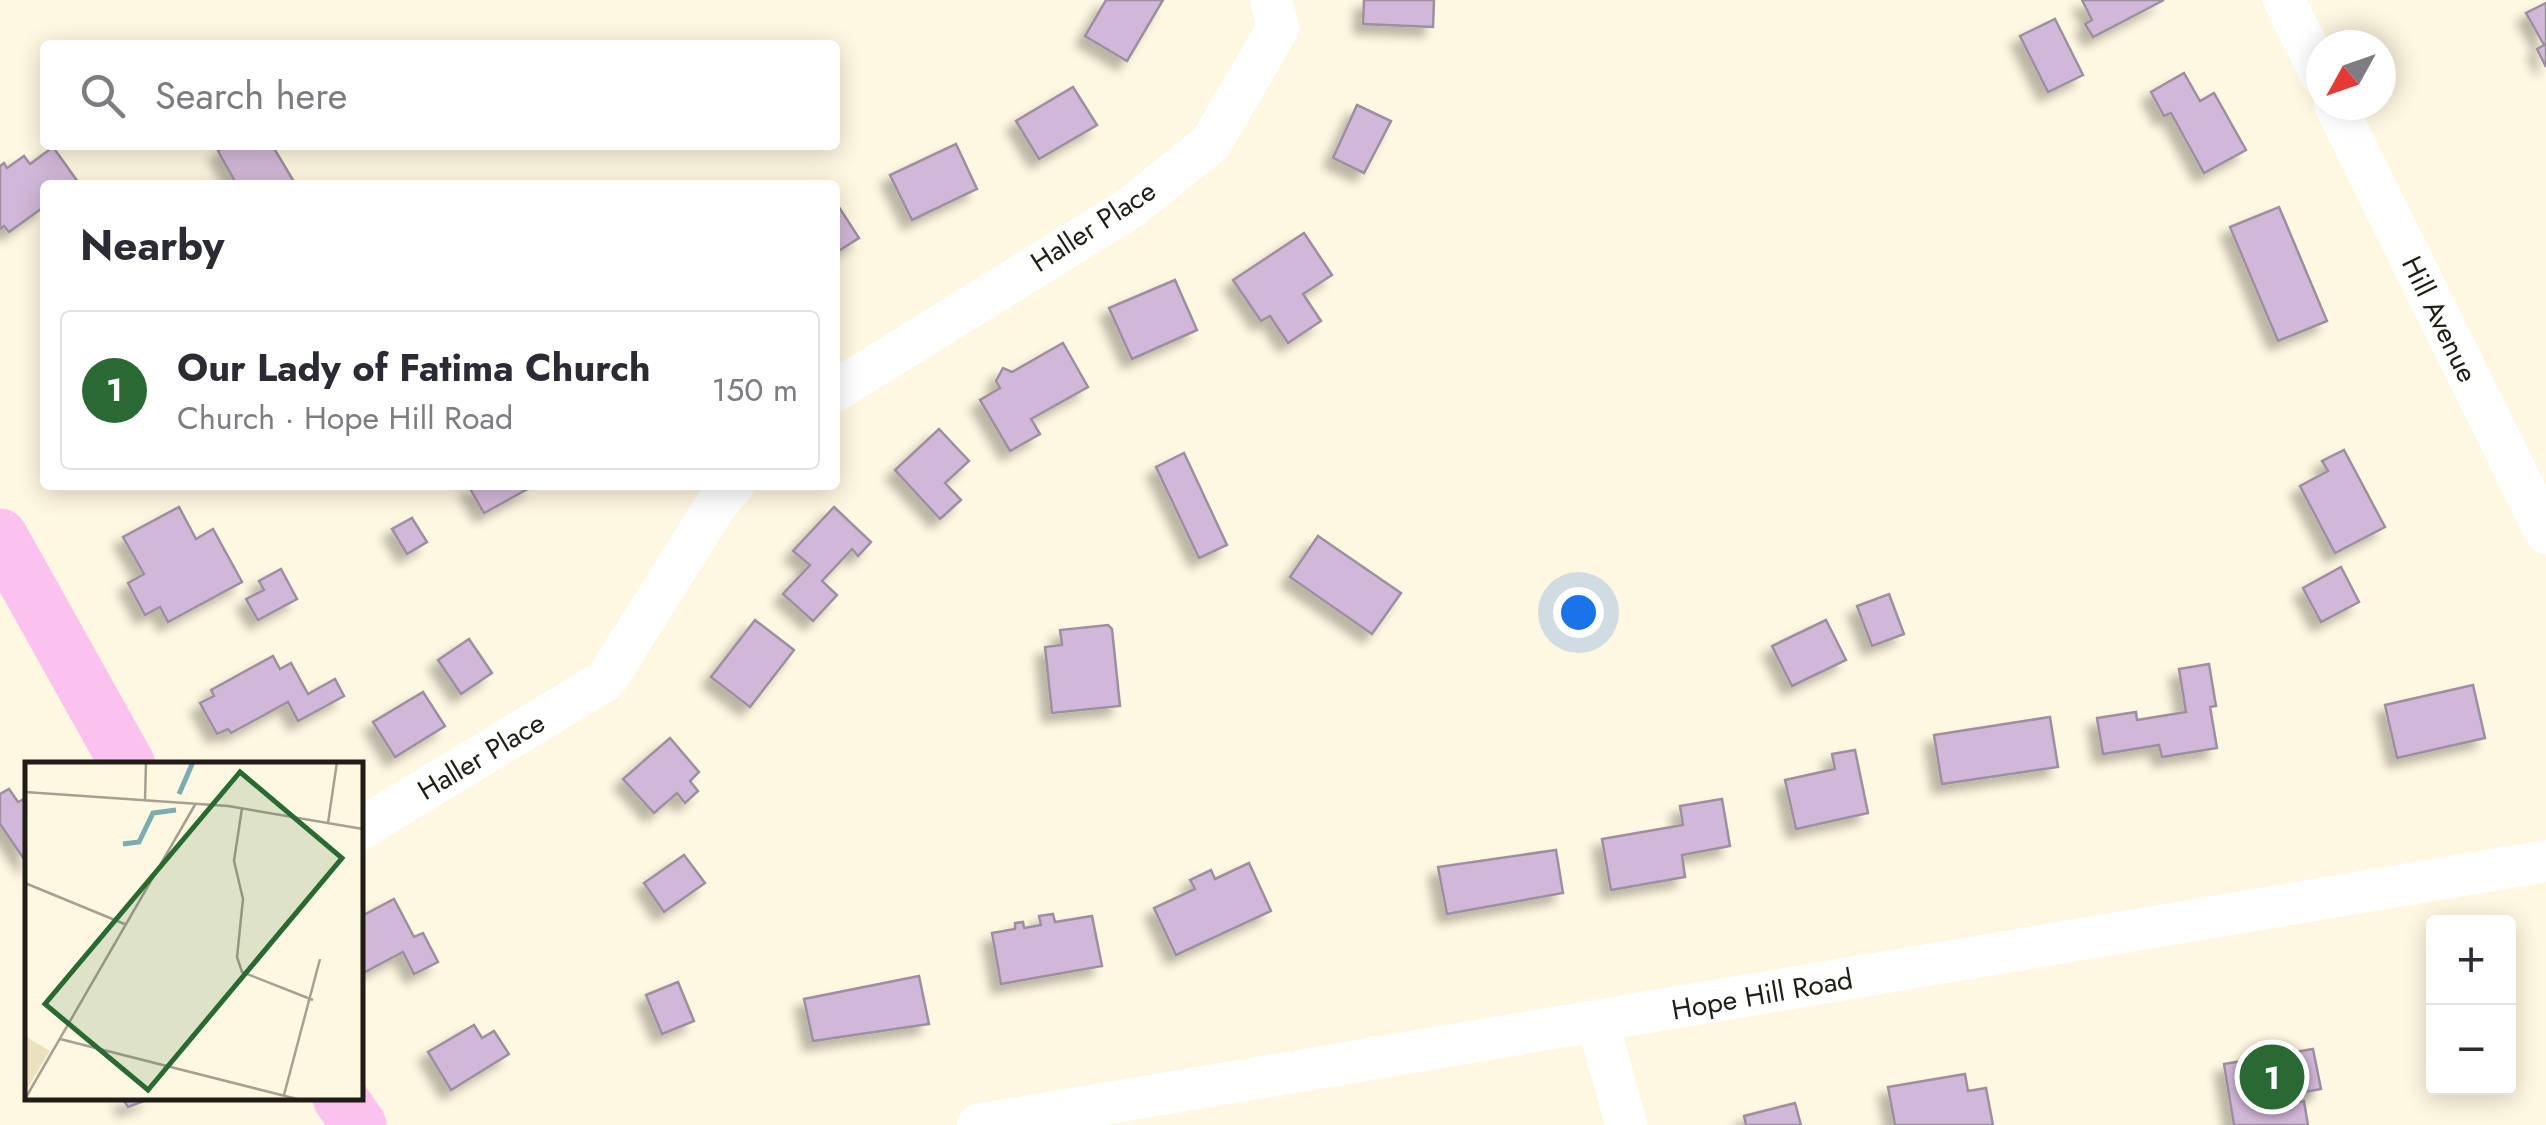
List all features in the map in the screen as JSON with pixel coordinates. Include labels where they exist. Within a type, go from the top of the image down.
[{"type":"main road","points":[[0,536],[126,762]]},
{"type":"main road","points":[[341,1100],[359,1125]]},
{"type":"street","name":"Haller Place","points":[[840,387],[1130,208],[1212,143],[1278,28],[1271,0]]},
{"type":"street","points":[[2284,0],[2306,45]]},
{"type":"street","name":"Hill Avenue","points":[[2342,120],[2546,533]]},
{"type":"street","name":"Haller Place","points":[[362,828],[606,680],[730,490]]},
{"type":"street","name":"Hope Hill Road","points":[[978,1125],[2546,860]]},
{"type":"street","points":[[1598,1022],[1626,1125]]},
{"type":"building","points":[[1106,0],[1163,0],[1127,61],[1085,36]]},
{"type":"building","points":[[1364,0],[1434,0],[1433,27],[1363,24]]},
{"type":"building","points":[[2082,0],[2164,0],[2093,37],[2085,24],[2092,20]]},
{"type":"building","points":[[2546,3],[2546,67],[2537,49],[2544,45],[2526,13]]},
{"type":"building","points":[[2055,19],[2083,75],[2048,92],[2020,36]]},
{"type":"building","points":[[2184,73],[2200,101],[2214,93],[2246,150],[2204,173],[2171,113],[2164,116],[2151,92]]},
{"type":"building","points":[[1073,87],[1097,125],[1039,159],[1016,121]]},
{"type":"building","points":[[1357,105],[1391,121],[1364,173],[1333,158]]},
{"type":"building","points":[[956,144],[977,189],[912,220],[890,175]]},
{"type":"building","points":[[49,150],[55,150],[77,180],[40,180],[40,210],[9,232],[4,226],[0,229],[0,166],[4,163],[7,168],[24,156],[30,164]]},
{"type":"building","points":[[275,150],[293,180],[234,180],[218,151]]},
{"type":"building","points":[[2279,207],[2327,321],[2278,341],[2230,227]]},
{"type":"building","points":[[840,209],[859,238],[840,250]]},
{"type":"building","points":[[1304,233],[1332,275],[1303,294],[1321,321],[1288,343],[1270,316],[1261,321],[1233,280]]},
{"type":"building","points":[[1175,280],[1197,330],[1132,359],[1109,308]]},
{"type":"building","points":[[1063,343],[1088,387],[1031,419],[1040,434],[1010,451],[980,400],[1000,388],[996,381],[1003,368],[1012,372]]},
{"type":"building","points":[[939,429],[969,461],[945,483],[961,500],[940,519],[895,470]]},
{"type":"building","points":[[2344,450],[2385,527],[2335,553],[2300,486],[2328,471],[2322,461]]},
{"type":"building","points":[[1184,453],[1227,545],[1199,558],[1156,467]]},
{"type":"building","points":[[471,490],[526,490],[484,513]]},
{"type":"building","points":[[179,507],[196,539],[213,529],[242,582],[168,622],[160,607],[145,615],[128,583],[144,574],[123,537]]},
{"type":"building","points":[[834,507],[871,542],[858,556],[852,549],[822,581],[837,595],[813,621],[783,594],[810,565],[793,551]]},
{"type":"building","points":[[412,518],[427,542],[407,554],[392,529]]},
{"type":"building","points":[[1318,536],[1401,593],[1372,634],[1290,577]]},
{"type":"building","points":[[2341,567],[2359,602],[2321,622],[2303,588]]},
{"type":"building","points":[[281,569],[297,599],[258,620],[246,599],[264,590],[259,581]]},
{"type":"building","points":[[1889,594],[1904,634],[1872,646],[1857,606]]},
{"type":"building","points":[[755,620],[794,650],[750,707],[711,677]]},
{"type":"building","points":[[1826,620],[1846,660],[1792,686],[1772,646]]},
{"type":"building","points":[[1108,625],[1112,629],[1120,706],[1052,713],[1045,647],[1062,645],[1060,630]]},
{"type":"building","points":[[469,639],[492,673],[461,694],[438,660]]},
{"type":"building","points":[[273,656],[280,669],[291,663],[308,694],[335,679],[344,696],[298,721],[288,702],[231,733],[228,729],[217,734],[200,703],[214,696],[211,690]]},
{"type":"building","points":[[2209,664],[2216,706],[2210,707],[2217,748],[2162,757],[2159,745],[2103,754],[2097,718],[2136,712],[2137,720],[2186,712],[2179,669]]},
{"type":"building","points":[[2473,685],[2485,738],[2397,758],[2385,705]]},
{"type":"building","points":[[423,692],[445,726],[395,757],[373,722]]},
{"type":"building","points":[[2050,717],[2058,767],[1942,784],[1934,735]]},
{"type":"building","points":[[670,738],[699,772],[690,781],[698,791],[685,803],[677,793],[654,813],[623,779]]},
{"type":"building","points":[[1855,750],[1868,813],[1796,829],[1785,780],[1835,769],[1832,754]]},
{"type":"building","points":[[9,789],[18,802],[25,798],[25,861],[0,824],[0,794]]},
{"type":"building","points":[[1722,799],[1730,846],[1682,855],[1685,877],[1611,890],[1602,839],[1683,825],[1680,806]]},
{"type":"building","points":[[1556,850],[1563,893],[1447,914],[1438,867]]},
{"type":"building","points":[[684,855],[705,883],[664,912],[644,883]]},
{"type":"building","points":[[1249,863],[1271,911],[1176,955],[1154,908],[1195,889],[1190,880],[1211,870],[1215,879]]},
{"type":"building","points":[[394,899],[414,937],[423,933],[438,962],[414,974],[403,952],[365,972],[362,916]]},
{"type":"building","points":[[1053,914],[1055,922],[1092,916],[1102,966],[1001,984],[992,933],[1015,929],[1015,923],[1023,922],[1024,928],[1041,925],[1039,916]]},
{"type":"building","points":[[919,976],[929,1024],[813,1041],[804,999]]},
{"type":"building","points":[[678,982],[694,1021],[662,1034],[646,995]]},
{"type":"building","points":[[474,1025],[482,1038],[494,1031],[509,1054],[451,1090],[428,1052]]},
{"type":"building","points":[[2313,1049],[2321,1089],[2294,1094],[2296,1103],[2304,1101],[2308,1125],[2234,1125],[2224,1064]]},
{"type":"building","points":[[1965,1074],[1968,1091],[1986,1088],[1993,1125],[1895,1125],[1888,1087]]},
{"type":"building","points":[[123,1100],[147,1100],[128,1107]]},
{"type":"building","points":[[1795,1103],[1801,1125],[1746,1125],[1744,1116]]},
{"type":"place","name":"Our Lady of Fatima Church","points":[[2272,1077]]}]
